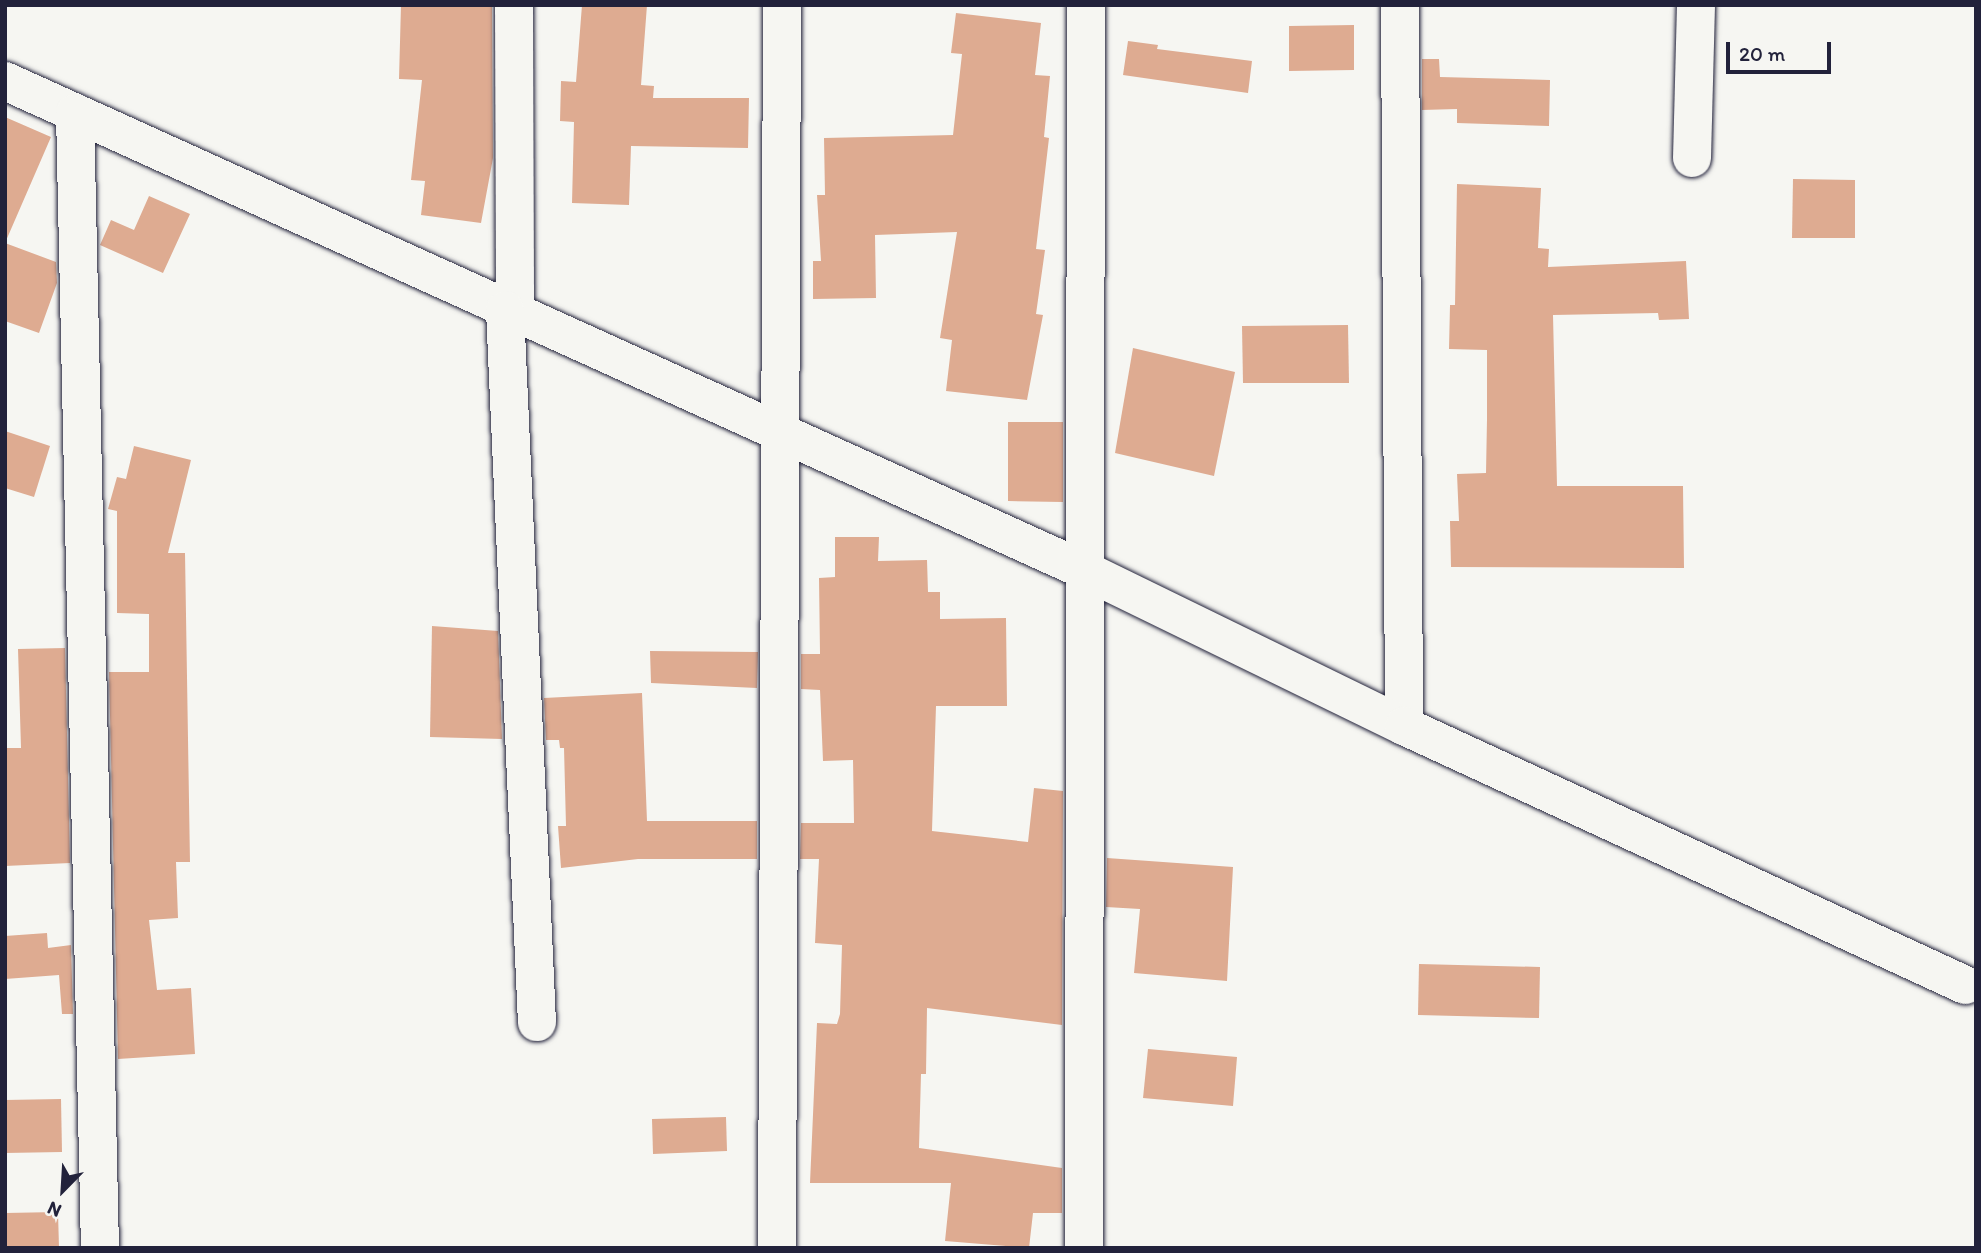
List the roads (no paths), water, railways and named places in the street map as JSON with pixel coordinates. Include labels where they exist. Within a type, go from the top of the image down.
[{"type":"street","points":[[514,5],[510,312],[537,1022]]},
{"type":"street","points":[[777,1248],[782,5]]},
{"type":"street","points":[[1084,1248],[1086,5]]},
{"type":"street","points":[[1400,5],[1404,726]]},
{"type":"street","points":[[1692,158],[1696,5]]},
{"type":"street","points":[[5,81],[779,435],[1086,571],[1404,726],[1965,985]]},
{"type":"street","points":[[75,113],[100,1248]]}]
